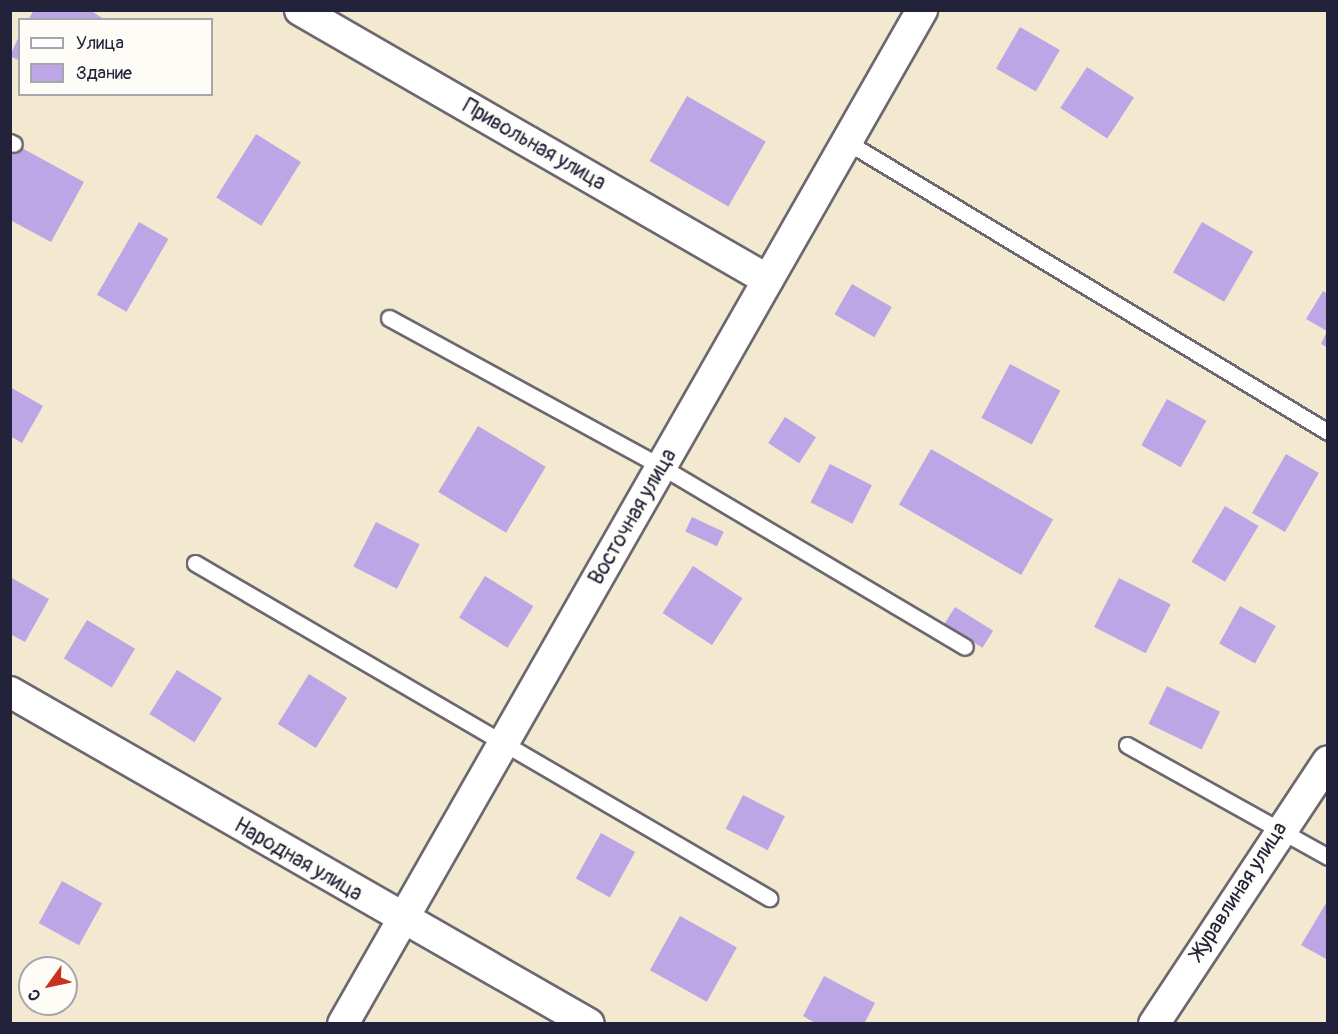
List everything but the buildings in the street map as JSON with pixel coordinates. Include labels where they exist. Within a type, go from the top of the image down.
[{"type":"street","name":"Привольная улица","points":[[300,10],[768,280]]},
{"type":"street","name":"Восточная улица","points":[[344,1023],[922,10]]},
{"type":"street","name":"Народная улица","points":[[10,692],[402,920],[589,1023]]},
{"type":"street","name":"Журавлиная улица","points":[[1155,1023],[1278,830],[1328,761]]},
{"type":"lane","points":[[847,142],[1328,432]]},
{"type":"lane","points":[[389,318],[662,467],[965,647]]},
{"type":"lane","points":[[195,563],[769,898]]},
{"type":"lane","points":[[1127,745],[1328,857]]}]
